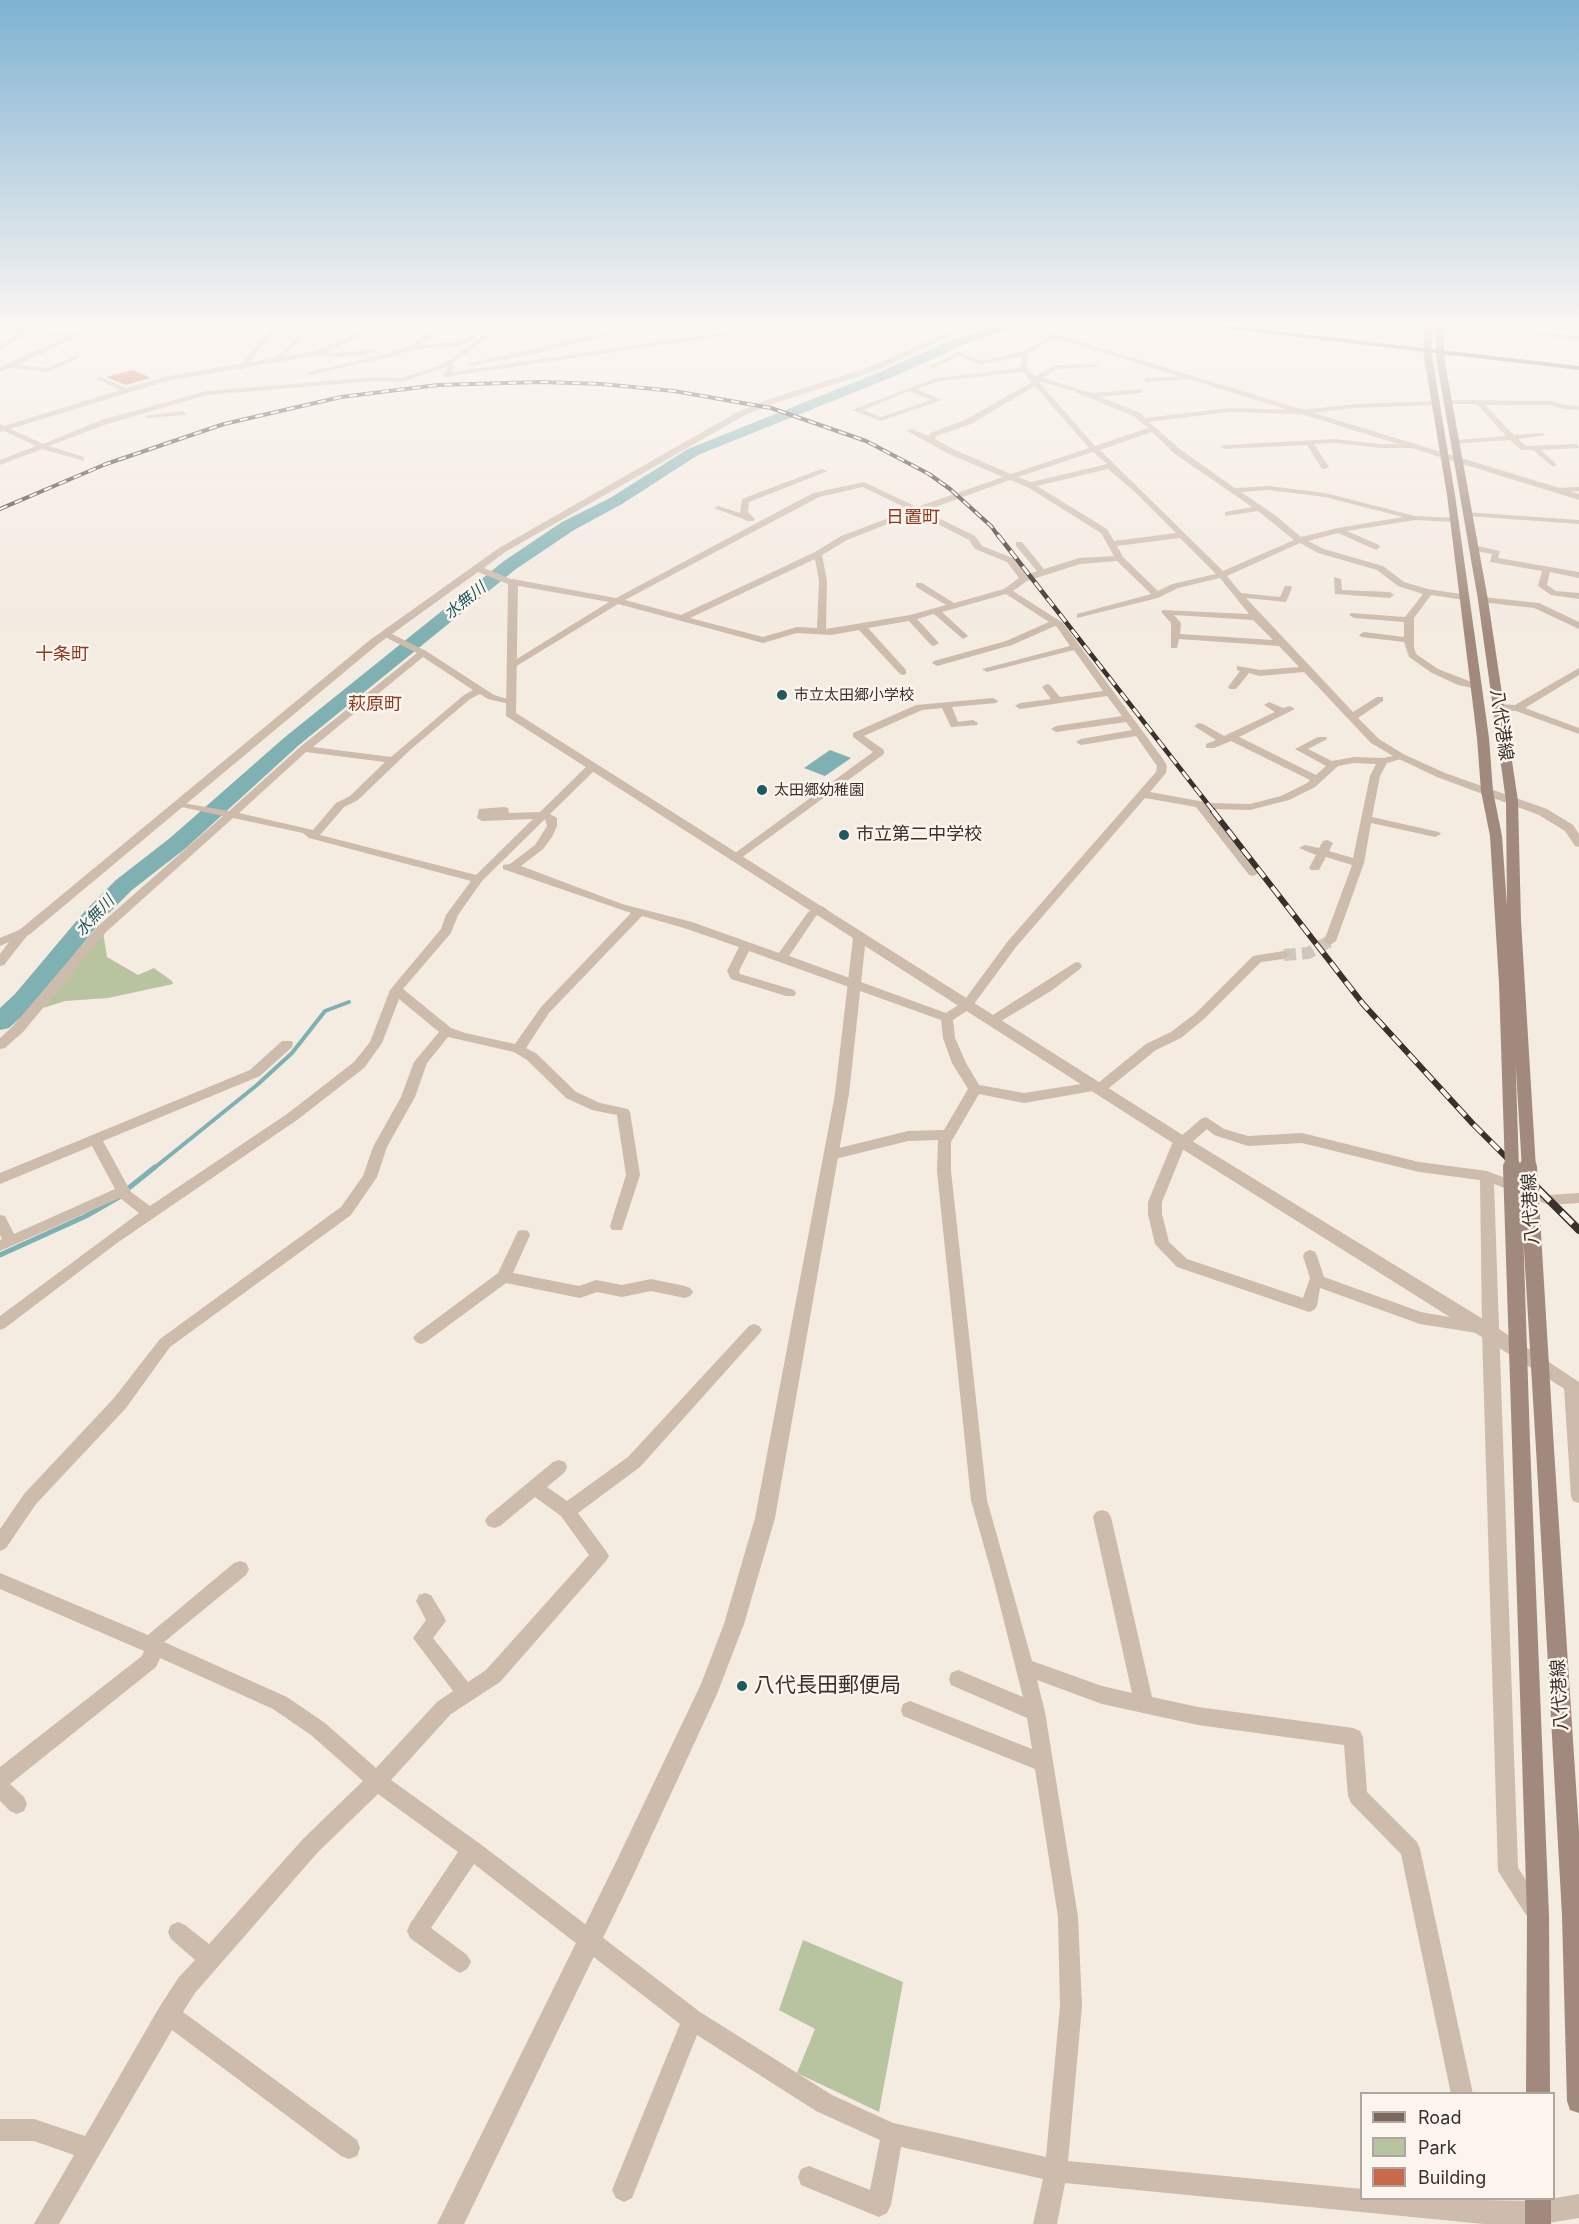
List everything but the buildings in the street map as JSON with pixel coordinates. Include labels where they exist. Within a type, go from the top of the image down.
[{"type":"main road","name":"八代港線","points":[[1440,426],[1477,686],[1486,791],[1496,836],[1506,983],[1538,1916],[1538,2092]]},
{"type":"main road","name":"八代港線","points":[[1453,426],[1483,600],[1512,801],[1514,921],[1545,1449],[1576,1914],[1579,2101]]},
{"type":"street","points":[[0,463],[94,426]]},
{"type":"street","points":[[0,962],[24,933],[386,634],[476,567],[555,518],[719,426]]},
{"type":"street","points":[[931,440],[933,435],[958,426]]},
{"type":"street","points":[[1073,426],[1093,448],[1113,465],[1110,466]]},
{"type":"street","points":[[1150,426],[1178,452],[1260,508],[1300,540],[1321,551],[1380,568],[1396,580],[1429,592],[1464,597]]},
{"type":"street","points":[[1345,426],[1579,497]]},
{"type":"street","points":[[1502,426],[1514,438],[1513,440],[1524,448],[1577,446]]},
{"type":"street","points":[[2,428],[44,447],[81,459]]},
{"type":"street","points":[[682,618],[753,589],[844,538],[1010,476],[1154,429]]},
{"type":"street","points":[[911,430],[950,451],[1030,485],[1104,531],[1119,558],[1156,595],[1176,623],[1174,641],[1285,644]]},
{"type":"street","points":[[1456,442],[1542,435]]},
{"type":"street","points":[[1224,447],[1335,441],[1380,446],[1411,446]]},
{"type":"street","points":[[1310,444],[1325,467]]},
{"type":"street","points":[[1536,449],[1553,465]]},
{"type":"street","points":[[971,459],[984,454]]},
{"type":"street","points":[[1030,485],[1110,466]]},
{"type":"street","points":[[1110,466],[1138,490],[1221,575],[1256,617],[1285,644],[1375,741],[1441,774],[1559,820],[1569,828],[1579,843]]},
{"type":"street","points":[[750,518],[744,512],[745,501],[824,471]]},
{"type":"street","points":[[510,667],[618,602],[762,522],[816,495],[864,484],[972,538],[978,547],[1010,560],[1024,579]]},
{"type":"street","points":[[1233,490],[1269,489],[1324,495],[1415,518],[1454,520]]},
{"type":"street","points":[[1555,490],[1579,489]]},
{"type":"street","points":[[718,508],[762,522]]},
{"type":"street","points":[[1228,514],[1260,508]]},
{"type":"street","points":[[1468,514],[1579,522]]},
{"type":"street","points":[[1080,615],[1156,595],[1175,586],[1221,575],[1300,540],[1338,530],[1415,518]]},
{"type":"street","points":[[1338,530],[1376,547]]},
{"type":"street","points":[[1112,544],[1182,535]]},
{"type":"street","points":[[1019,544],[1036,567],[1043,572]]},
{"type":"street","points":[[1473,548],[1497,553],[1493,560],[1579,575]]},
{"type":"street","points":[[818,554],[823,580],[820,631]]},
{"type":"street","points":[[476,567],[509,580],[618,602],[763,640],[797,630],[831,632],[911,618],[1007,591],[1024,579],[1079,561],[1119,558]]},
{"type":"street","points":[[1546,569],[1542,586],[1554,593],[1579,596]]},
{"type":"street","points":[[1338,579],[1338,594],[1390,597],[1396,580]]},
{"type":"street","points":[[509,580],[510,714],[1184,1143],[1490,1332],[1575,1389],[1579,1496]]},
{"type":"street","points":[[919,585],[953,606]]},
{"type":"street","points":[[1239,595],[1283,600],[1288,588]]},
{"type":"street","points":[[961,591],[974,599]]},
{"type":"street","points":[[947,1018],[967,1005],[1012,944],[1161,772],[1162,766],[1077,647],[1056,622],[1007,591]]},
{"type":"street","points":[[1429,592],[1409,620],[1412,655],[1417,661],[1461,683],[1477,686]]},
{"type":"street","points":[[1483,600],[1536,605],[1579,625]]},
{"type":"street","points":[[935,611],[963,636]]},
{"type":"street","points":[[1166,612],[1256,617]]},
{"type":"street","points":[[1354,615],[1409,620]]},
{"type":"street","points":[[911,618],[934,643]]},
{"type":"street","points":[[937,663],[1009,643],[1056,622]]},
{"type":"street","points":[[862,627],[903,672]]},
{"type":"street","points":[[386,634],[421,652],[491,697],[509,701]]},
{"type":"street","points":[[1364,635],[1409,639]]},
{"type":"street","points":[[994,669],[1077,647]]},
{"type":"street","points":[[0,1045],[18,1029],[102,929],[304,748],[421,652]]},
{"type":"street","points":[[1233,687],[1243,669],[1260,673],[1308,669]]},
{"type":"street","points":[[1518,708],[1579,671]]},
{"type":"street","points":[[1047,687],[1057,700]]},
{"type":"street","points":[[313,836],[340,805],[354,798],[393,760],[467,698],[480,690]]},
{"type":"street","points":[[1024,703],[1110,693]]},
{"type":"street","points":[[1352,717],[1380,699]]},
{"type":"street","points":[[736,856],[880,752],[857,735],[920,707],[993,701]]},
{"type":"street","points":[[946,705],[955,725],[973,723]]},
{"type":"street","points":[[1210,746],[1287,711],[1269,705]]},
{"type":"street","points":[[1498,707],[1518,708],[1579,731]]},
{"type":"street","points":[[1057,729],[1094,721],[1129,718]]},
{"type":"street","points":[[1198,726],[1317,780]]},
{"type":"street","points":[[1081,742],[1139,732]]},
{"type":"street","points":[[1322,739],[1300,749],[1332,765]]},
{"type":"street","points":[[304,748],[393,760]]},
{"type":"street","points":[[1142,794],[1200,805],[1250,807],[1272,803],[1317,780],[1332,765],[1354,760],[1383,761],[1403,756]]},
{"type":"street","points":[[1330,940],[1358,863],[1376,776],[1383,761]]},
{"type":"street","points":[[0,1324],[112,1239],[292,1117],[360,1065],[376,1043],[396,990],[447,930],[452,915],[478,879],[593,766]]},
{"type":"street","points":[[181,804],[308,830],[313,836],[478,879]]},
{"type":"street","points":[[1200,805],[1254,873]]},
{"type":"street","points":[[503,817],[543,815],[552,818],[552,826],[548,835],[529,856],[512,867]]},
{"type":"street","points":[[1368,819],[1435,834]]},
{"type":"street","points":[[1305,848],[1325,848],[1358,863]]},
{"type":"street","points":[[1316,868],[1325,848]]},
{"type":"street","points":[[490,868],[512,867],[639,912],[688,925],[947,1018]]},
{"type":"street","points":[[781,959],[812,914],[821,910]]},
{"type":"street","points":[[518,1049],[545,1011],[639,912]]},
{"type":"street","points":[[0,942],[24,933]]},
{"type":"street","points":[[450,2224],[710,1687],[752,1568],[765,1518],[842,1094],[860,935]]},
{"type":"street","points":[[746,947],[733,971],[735,976],[790,993]]},
{"type":"street","points":[[947,1018],[948,1038],[959,1063],[975,1089],[1024,1098],[1096,1087],[1151,1047],[1176,1035],[1200,1016],[1257,959],[1284,955]]},
{"type":"street","points":[[992,1021],[1047,988],[1076,966]]},
{"type":"street","points":[[396,990],[446,1031],[462,1037],[518,1049],[532,1057],[571,1095],[597,1107],[623,1112],[633,1175],[617,1226]]},
{"type":"street","points":[[0,1543],[30,1498],[120,1402],[165,1343],[346,1211],[370,1177],[380,1147],[408,1097],[421,1062],[446,1031]]},
{"type":"street","points":[[0,1179],[255,1073],[287,1044]]},
{"type":"street","points":[[975,1089],[946,1135],[944,1171],[979,1500],[1036,1712],[1068,1917],[1071,2006],[1056,2171],[1045,2224]]},
{"type":"street","points":[[1318,1281],[1314,1282],[1309,1306],[1197,1269],[1182,1263],[1171,1254],[1162,1244],[1155,1214],[1155,1202],[1177,1147],[1206,1122],[1219,1132],[1248,1141],[1302,1138],[1419,1167],[1487,1176],[1549,1200],[1579,1198]]},
{"type":"street","points":[[831,1155],[908,1136],[946,1135]]},
{"type":"street","points":[[95,1139],[126,1196],[150,1214]]},
{"type":"street","points":[[1487,1176],[1508,1871],[1538,1916]]},
{"type":"street","points":[[0,1220],[5,1244],[124,1191]]},
{"type":"street","points":[[421,1338],[504,1278],[523,1235]]},
{"type":"street","points":[[1310,1256],[1318,1281]]},
{"type":"street","points":[[504,1278],[580,1292],[596,1286],[622,1291],[651,1285],[685,1292]]},
{"type":"street","points":[[1318,1281],[1420,1318],[1473,1326],[1490,1332]]},
{"type":"street","points":[[567,1511],[634,1462],[754,1330]]},
{"type":"street","points":[[494,1521],[559,1467]]},
{"type":"street","points":[[46,2224],[187,1985],[311,1845],[377,1780],[444,1708],[493,1676],[600,1556],[567,1511],[536,1488]]},
{"type":"street","points":[[1102,1517],[1144,1704]]},
{"type":"street","points":[[0,1779],[150,1661],[156,1638],[240,1569]]},
{"type":"street","points":[[0,1581],[241,1683],[280,1703],[318,1729],[377,1780],[472,1850],[588,1942],[692,2020],[825,2103],[892,2134],[1056,2171],[1360,2196]]},
{"type":"street","points":[[424,1601],[437,1621],[422,1638],[466,1693]]},
{"type":"street","points":[[1025,1668],[1102,1695],[1198,1716],[1353,1737],[1358,1796],[1410,1850],[1462,2092]]},
{"type":"street","points":[[958,1679],[1036,1712]]},
{"type":"street","points":[[910,1710],[1044,1763]]},
{"type":"street","points":[[0,1788],[17,1804]]},
{"type":"street","points":[[460,1962],[417,1931],[472,1850]]},
{"type":"street","points":[[178,1932],[210,1959]]},
{"type":"street","points":[[168,2014],[349,2148]]},
{"type":"street","points":[[624,2190],[692,2020]]},
{"type":"street","points":[[0,2130],[34,2130],[90,2150]]},
{"type":"street","points":[[809,2177],[879,2205],[892,2134]]},
{"type":"street","points":[[1416,2200],[1538,2212],[1579,2206]]},
{"type":"green space","points":[[103,932],[107,957],[138,975],[154,968],[173,984],[108,998],[65,1001],[43,1008]]},
{"type":"green space","points":[[803,1940],[903,1982],[879,2112],[797,2073],[815,2029],[779,2010]]},
{"type":"water","points":[[830,750],[851,758],[825,776],[804,768]]},
{"type":"waterway","name":"水無川","points":[[0,1022],[24,1000],[93,916],[124,885],[178,843],[292,741],[510,565],[568,526],[616,501],[693,452],[758,426]]},
{"type":"waterway","points":[[153,1169],[257,1085],[292,1053],[325,1011],[349,1002]]},
{"type":"waterway","points":[[125,1191],[155,1167]]},
{"type":"waterway","points":[[0,1255],[86,1216],[119,1197]]},
{"type":"tunnel","points":[[1284,955],[1308,953],[1330,941]]},
{"type":"railway","points":[[0,509],[106,464],[219,426]]},
{"type":"railway","points":[[822,426],[866,441],[929,474],[950,489],[991,526],[999,537]]},
{"type":"railway","points":[[998,535],[1214,812]]},
{"type":"railway","points":[[1213,811],[1363,1004],[1473,1124],[1579,1230]]},
{"type":"place","name":"市立太田郷小学校","points":[[782,695]]},
{"type":"place","name":"太田郷幼稚園","points":[[762,790]]},
{"type":"place","name":"市立第二中学校","points":[[844,835]]},
{"type":"place","name":"八代長田郵便局","points":[[742,1686]]},
{"type":"district","name":"日置町","points":[[913,518]]},
{"type":"district","name":"十条町","points":[[62,655]]},
{"type":"district","name":"萩原町","points":[[375,705]]}]
